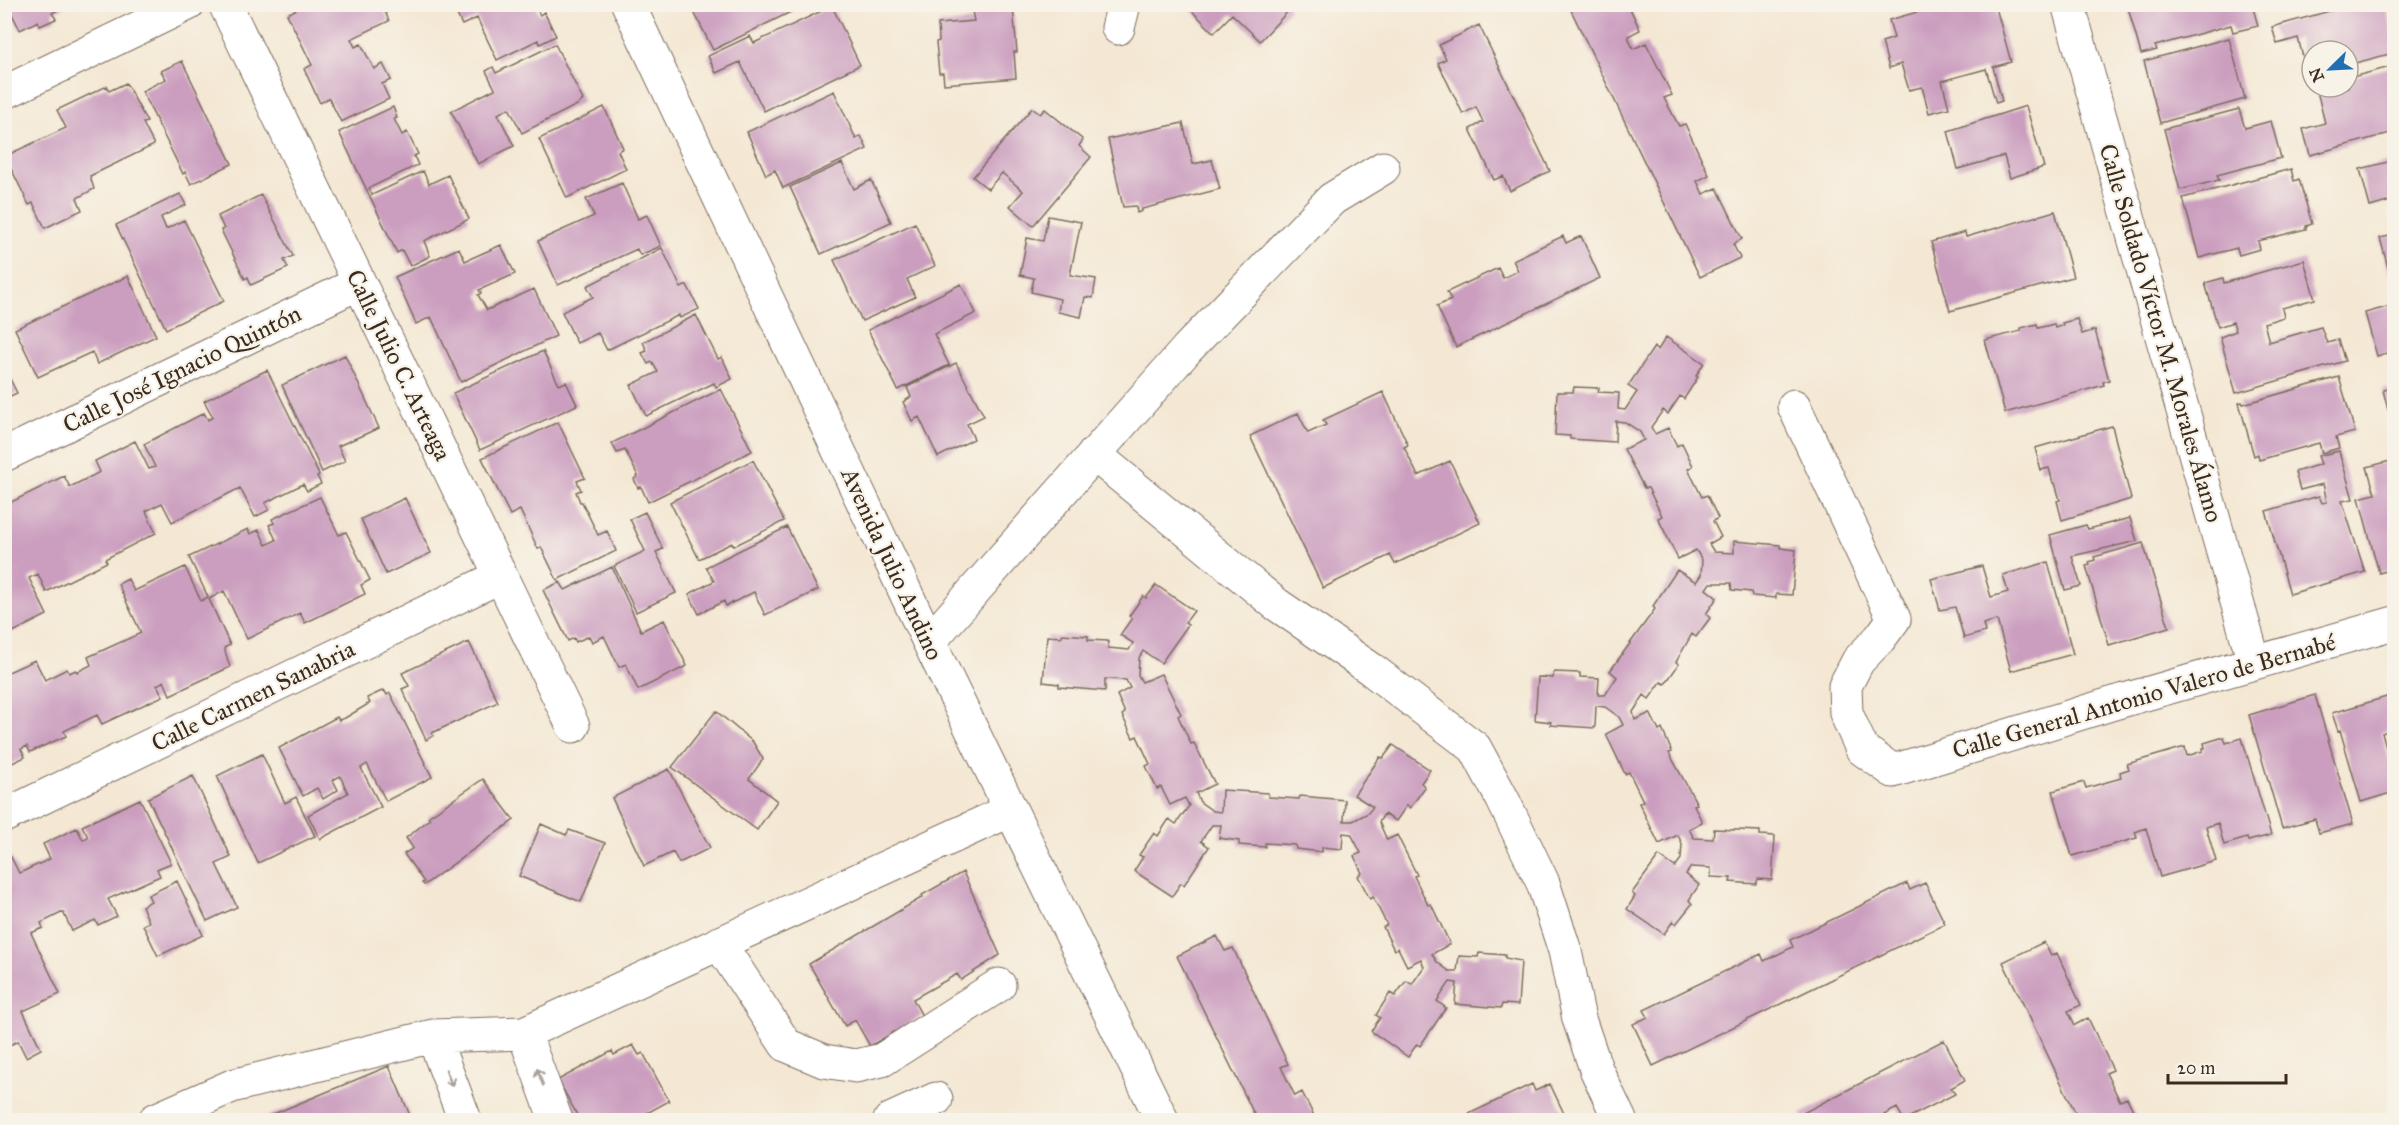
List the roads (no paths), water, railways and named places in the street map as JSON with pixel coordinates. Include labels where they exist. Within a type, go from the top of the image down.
[{"type":"street","points":[[4,93],[188,4]]},
{"type":"street","name":"Calle Julio C. Arteaga","points":[[225,4],[573,726]]},
{"type":"street","name":"Avenida Julio Andino","points":[[628,4],[929,642],[1162,1120]]},
{"type":"street","name":"Calle Soldado Víctor M. Morales Álamo","points":[[2068,4],[2254,662]]},
{"type":"street","points":[[929,642],[1188,348],[1332,199],[1383,168]]},
{"type":"street","name":"Calle José Ignacio Quintón","points":[[4,455],[359,283]]},
{"type":"street","name":"Calle General Antonio Valero de Bernabé","points":[[1794,406],[1894,619],[1880,638],[1858,660],[1845,686],[1846,713],[1862,749],[1893,771],[2254,662],[2394,623]]},
{"type":"street","points":[[1095,454],[1276,604],[1371,669],[1475,748],[1543,883],[1565,951],[1579,1019],[1596,1069],[1620,1120]]},
{"type":"street","name":"Calle Carmen Sanabria","points":[[4,816],[501,576]]},
{"type":"street","points":[[155,1120],[232,1086],[434,1036],[524,1033],[1011,810]]},
{"type":"street","points":[[719,943],[786,1045],[824,1061],[856,1066],[882,1060],[999,985]]},
{"type":"street","points":[[524,1033],[556,1120]]},
{"type":"street","points":[[434,1036],[465,1120]]},
{"type":"street","points":[[890,1120],[936,1098]]}]
